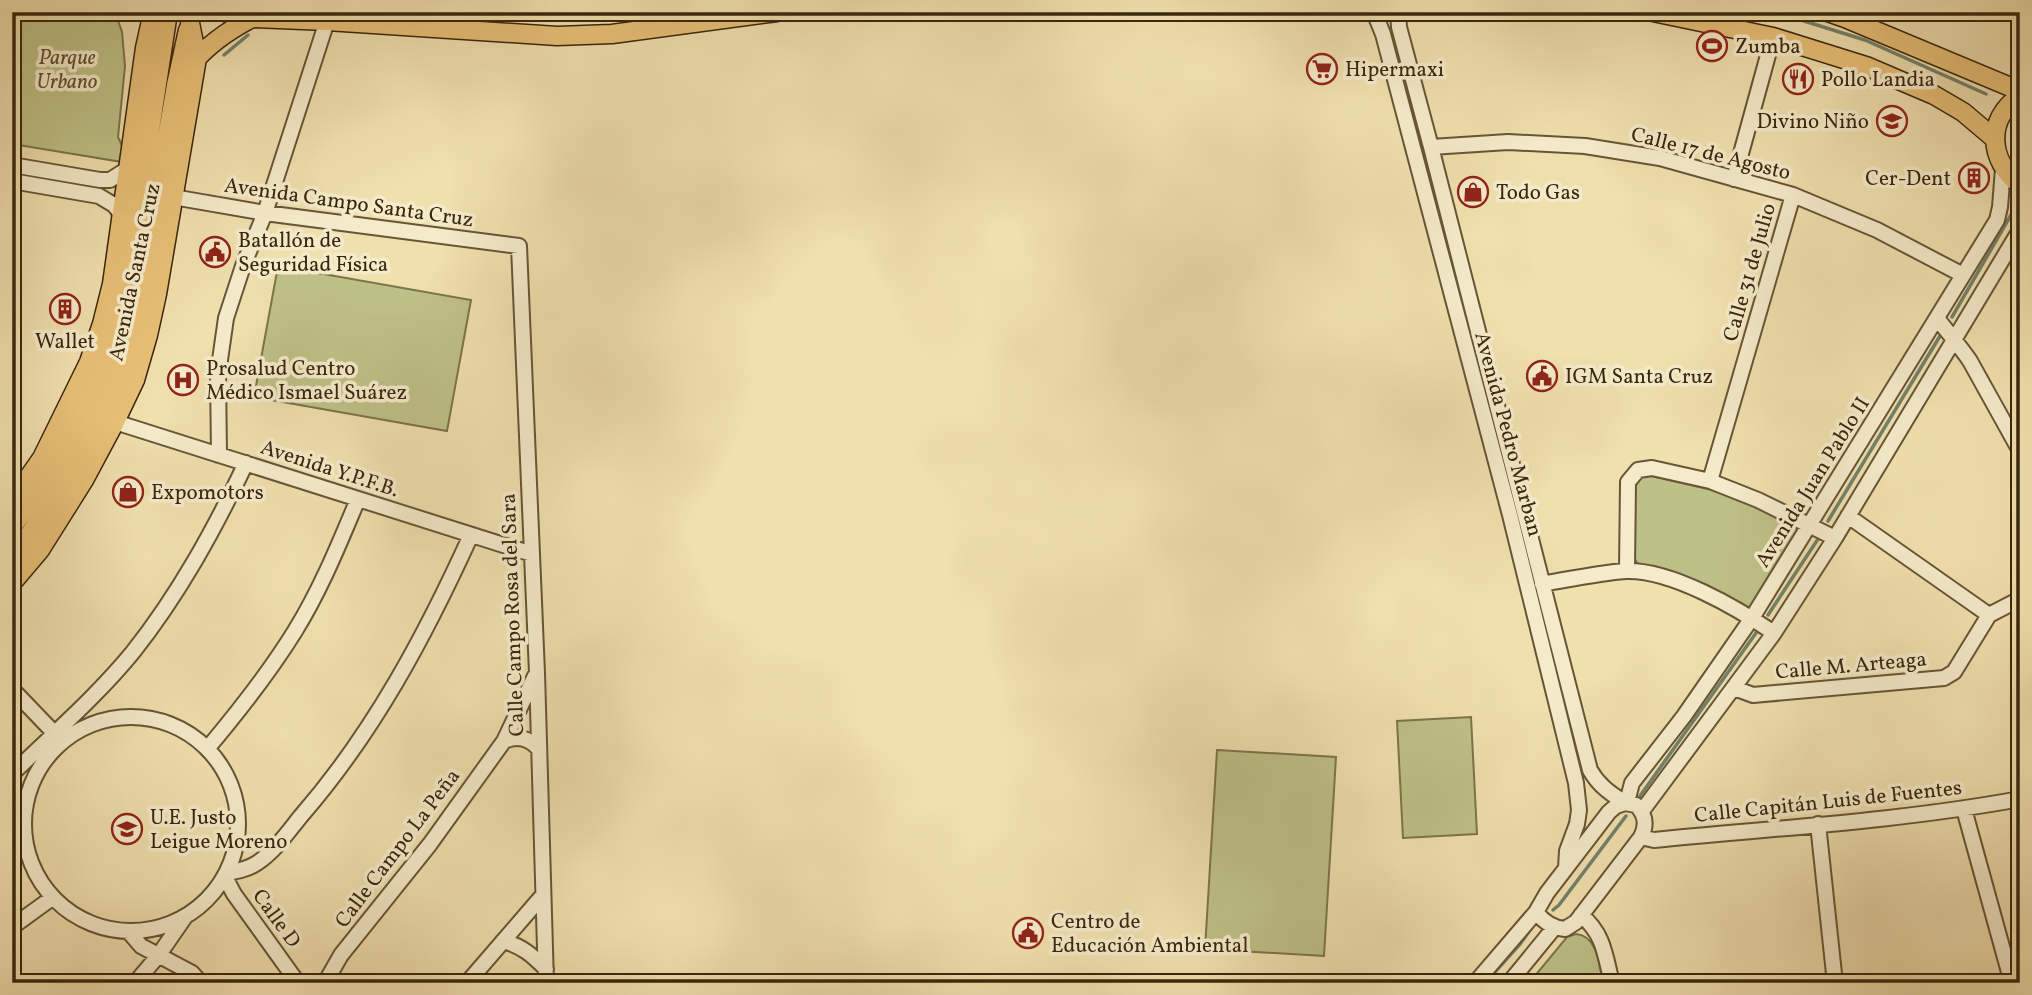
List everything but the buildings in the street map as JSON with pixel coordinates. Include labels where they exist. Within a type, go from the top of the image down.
[{"type":"main road","name":"Avenida Santa Cruz","points":[[12,501],[42,458],[89,362],[102,324],[112,284],[145,48],[153,12]]},
{"type":"main road","name":"Avenida Santa Cruz","points":[[12,527],[56,465],[104,368],[117,328],[126,287],[164,41],[167,19],[165,12]]},
{"type":"main road","points":[[225,12],[252,18],[557,36],[612,34],[777,12]]},
{"type":"main road","points":[[1653,12],[1773,37],[1866,66],[1934,95],[1963,112],[1995,139]]},
{"type":"main road","points":[[1828,12],[2020,91]]},
{"type":"main road","name":"Avenida Santa Cruz","points":[[12,583],[40,550],[84,480],[135,380],[148,335],[197,58],[191,17]]},
{"type":"main road","name":"Avenida Santa Cruz","points":[[12,556],[70,473],[119,374],[141,290],[176,85],[191,17]]},
{"type":"main road","points":[[176,85],[213,42],[252,18]]},
{"type":"main road","points":[[2020,96],[2003,112],[1995,139],[1998,160],[2003,169],[2020,185]]},
{"type":"street","name":"Avenida Pedro Marban","points":[[1374,12],[1383,34],[1510,515],[1576,783],[1579,810],[1567,851],[1566,868]]},
{"type":"street","name":"Avenida Pedro Marban","points":[[1398,12],[1399,27],[1590,770],[1604,790],[1626,803],[1636,805],[1642,811]]},
{"type":"street","points":[[219,455],[218,374],[226,318],[243,266],[265,213],[327,21]]},
{"type":"street","points":[[1734,179],[1773,37]]},
{"type":"street","name":"Calle 17 de Agosto","points":[[1431,147],[1508,142],[1584,146],[1660,158],[1793,195],[1877,230],[1963,275]]},
{"type":"street","points":[[17,165],[100,180],[110,180],[129,167]]},
{"type":"street","points":[[15,182],[25,175],[24,170],[17,165]]},
{"type":"street","name":"Avenida Juan Pablo II","points":[[1626,803],[1632,783],[1684,716],[1752,618],[1997,220],[2003,169]]},
{"type":"street","points":[[15,182],[99,196],[114,205],[121,214]]},
{"type":"street","name":"Calle 31 de Julio","points":[[1710,481],[1793,195]]},
{"type":"street","name":"Avenida Campo Santa Cruz","points":[[173,197],[265,213],[519,246]]},
{"type":"street","points":[[1536,912],[1554,928],[1571,927],[1641,837],[1645,818],[1642,811],[1774,633],[1835,538],[2020,230]]},
{"type":"street","name":"Calle Campo Rosa del Sara","points":[[519,246],[537,673],[546,976]]},
{"type":"street","points":[[1937,318],[1970,361],[2020,451]]},
{"type":"street","name":"Avenida Y.P.F.B.","points":[[115,422],[532,554]]},
{"type":"street","points":[[12,774],[58,738],[90,725],[121,718],[152,719],[182,730],[207,749],[228,777],[238,809],[237,843],[226,875],[208,900],[186,917],[158,928],[129,932],[87,922],[52,898],[36,875],[26,850],[23,822],[27,795],[58,738],[132,653],[165,608],[202,550],[246,463]]},
{"type":"street","points":[[1627,570],[1628,482],[1638,470],[1652,467],[1710,481],[1758,500],[1835,538]]},
{"type":"street","points":[[207,749],[254,692],[295,631],[330,566],[358,499]]},
{"type":"street","points":[[1848,516],[1989,615],[2020,599]]},
{"type":"street","points":[[226,875],[259,862],[271,850],[321,793],[365,733],[441,602],[471,535]]},
{"type":"street","points":[[1542,584],[1627,570],[1652,574],[1675,580],[1752,618],[1774,633]]},
{"type":"street","name":"Calle M. Arteaga","points":[[1734,688],[1753,695],[1944,678],[1954,672],[1989,615]]},
{"type":"street","name":"Calle Campo La Peña","points":[[325,983],[341,955],[430,844],[504,741],[537,673]]},
{"type":"street","points":[[12,689],[58,738]]},
{"type":"street","points":[[504,741],[523,738],[538,748]]},
{"type":"street","points":[[12,790],[27,795]]},
{"type":"street","name":"Calle Capitán Luis de Fuentes","points":[[1641,837],[1654,840],[1818,824],[1964,809],[2020,799]]},
{"type":"street","points":[[1475,983],[1536,912],[1547,893],[1609,813],[1616,806],[1626,803]]},
{"type":"street","points":[[1964,809],[2012,983]]},
{"type":"street","points":[[1818,824],[1835,983]]},
{"type":"street","points":[[237,843],[250,854],[271,850]]},
{"type":"street","name":"Calle D","points":[[226,875],[234,894],[298,983]]},
{"type":"street","points":[[467,983],[543,895]]},
{"type":"street","points":[[12,927],[52,898]]},
{"type":"street","points":[[1581,915],[1600,937],[1612,983]]},
{"type":"street","points":[[135,983],[186,917]]},
{"type":"street","points":[[1509,983],[1554,928]]},
{"type":"street","points":[[129,932],[141,946],[192,973],[201,983]]},
{"type":"street","points":[[503,941],[517,944],[530,952],[546,976]]},
{"type":"green space","name":"Parque Urbano","points":[[12,12],[115,12],[122,32],[125,66],[118,137],[124,150],[122,162],[12,144]]},
{"type":"green space","points":[[278,266],[471,300],[447,431],[254,397]]},
{"type":"green space","points":[[1647,475],[1721,492],[1802,526],[1750,609],[1682,576],[1639,566],[1633,556],[1634,484],[1641,476]]},
{"type":"green space","points":[[1471,717],[1477,834],[1403,838],[1397,721]]},
{"type":"green space","points":[[1217,750],[1336,757],[1324,956],[1205,949]]},
{"type":"green space","points":[[1576,934],[1589,940],[1593,946],[1603,983],[1529,983],[1567,937]]},
{"type":"waterway","points":[[1775,12],[1865,40],[1986,94]]},
{"type":"waterway","points":[[224,55],[248,35]]},
{"type":"waterway","points":[[1952,317],[2015,208]]},
{"type":"waterway","points":[[1828,521],[1940,336]]},
{"type":"waterway","points":[[1768,615],[1818,539]]},
{"type":"waterway","points":[[1640,796],[1756,633]]},
{"type":"waterway","points":[[1553,910],[1626,816]]},
{"type":"waterway","points":[[1485,983],[1533,926]]},
{"type":"place","name":"Zumba","points":[[1712,46]]},
{"type":"place","name":"Hipermaxi","points":[[1322,69]]},
{"type":"place","name":"Pollo Landia","points":[[1798,79]]},
{"type":"place","name":"Divino Niño","points":[[1892,121]]},
{"type":"place","name":"Cer-Dent","points":[[1974,178]]},
{"type":"place","name":"Todo Gas","points":[[1473,192]]},
{"type":"place","name":"Batallón de Seguridad Física","points":[[215,252]]},
{"type":"place","name":"Wallet","points":[[65,309]]},
{"type":"place","name":"IGM Santa Cruz","points":[[1542,376]]},
{"type":"place","name":"Prosalud Centro Médico Ismael Suárez","points":[[183,380]]},
{"type":"place","name":"Expomotors","points":[[128,492]]},
{"type":"place","name":"U.E. Justo Leigue Moreno","points":[[127,829]]},
{"type":"place","name":"Centro de Educación Ambiental","points":[[1028,933]]}]
